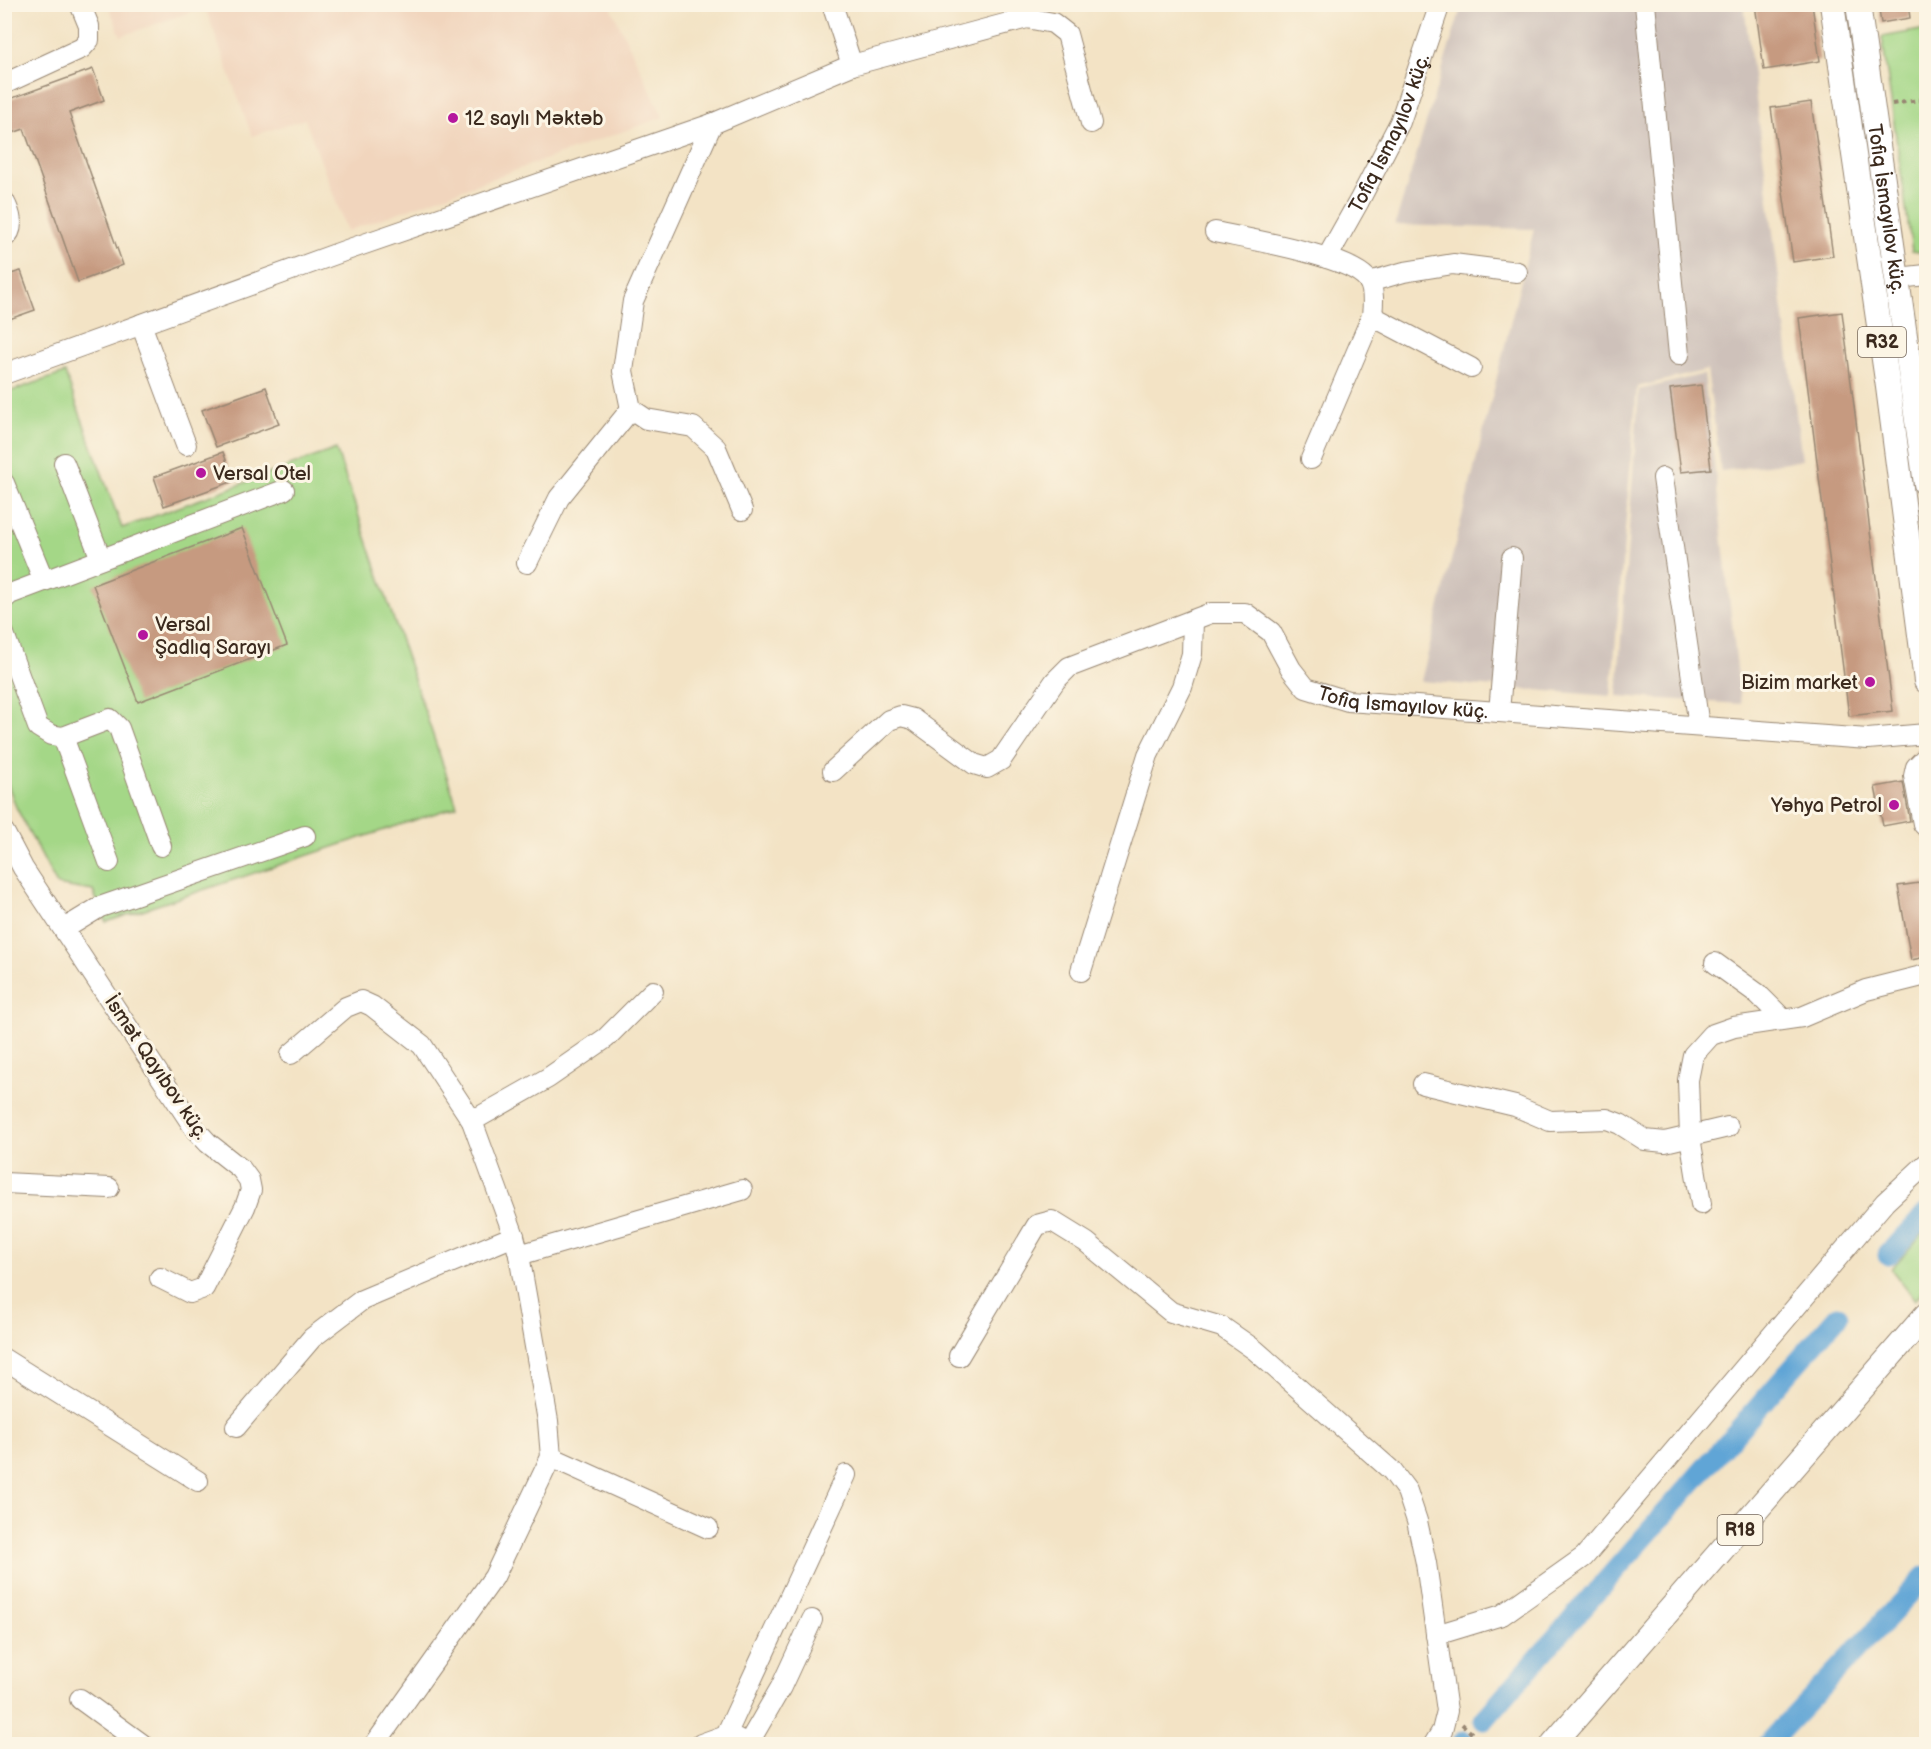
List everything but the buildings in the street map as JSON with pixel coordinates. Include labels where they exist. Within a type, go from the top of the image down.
[{"type":"main road","name":"R32","points":[[1832,4],[1888,387],[1926,681]]},
{"type":"main road","name":"Tofiq İsmayılov küç.","points":[[1858,4],[1926,484]]},
{"type":"main road","name":"R18","points":[[1553,1744],[1926,1315]]},
{"type":"street","points":[[5,83],[82,48],[89,40],[89,26],[80,4]]},
{"type":"street","points":[[832,4],[852,65]]},
{"type":"street","name":"Tofiq İsmayılov küç.","points":[[1327,258],[1400,122],[1440,4]]},
{"type":"street","points":[[1646,4],[1679,355]]},
{"type":"street","points":[[4,374],[355,247],[712,124],[852,65],[1027,18],[1053,23],[1067,34],[1091,123]]},
{"type":"street","points":[[712,124],[633,301],[623,371],[631,409],[646,419],[693,426],[716,448],[742,510]]},
{"type":"street","points":[[4,201],[9,209],[11,226],[8,235],[4,238]]},
{"type":"street","points":[[1215,232],[1327,258],[1360,273],[1369,282],[1373,300],[1372,316],[1311,459]]},
{"type":"street","points":[[1369,282],[1404,272],[1454,264],[1517,272]]},
{"type":"street","points":[[1898,278],[1926,275]]},
{"type":"street","points":[[1372,316],[1471,368]]},
{"type":"street","points":[[141,324],[186,445]]},
{"type":"street","points":[[527,563],[559,498],[631,409]]},
{"type":"street","points":[[64,463],[101,559]]},
{"type":"street","points":[[1663,478],[1699,726]]},
{"type":"street","points":[[4,483],[44,581]]},
{"type":"street","points":[[6,591],[44,581],[284,490]]},
{"type":"street","points":[[1499,712],[1512,558]]},
{"type":"street","name":"Tofiq İsmayılov küç.","points":[[833,771],[889,720],[902,716],[913,719],[974,765],[987,768],[1001,760],[1055,681],[1069,667],[1211,613],[1245,613],[1271,632],[1291,669],[1306,688],[1348,701],[1868,739],[1926,734]]},
{"type":"street","points":[[1081,971],[1148,755],[1182,687],[1192,654],[1193,620]]},
{"type":"street","points":[[5,639],[38,727],[51,735],[63,737],[110,719],[119,728],[161,846]]},
{"type":"street","points":[[63,737],[109,862]]},
{"type":"street","points":[[1926,757],[1916,767],[1914,776],[1923,824],[1926,827]]},
{"type":"street","name":"İsmət Qayıbov küç.","points":[[4,832],[23,868],[195,1129],[208,1143],[241,1169],[249,1180],[251,1190],[245,1207],[204,1288],[190,1293],[160,1278]]},
{"type":"street","points":[[64,928],[100,907],[305,836]]},
{"type":"street","points":[[1715,963],[1758,994],[1783,1019]]},
{"type":"street","points":[[1701,1204],[1690,1137],[1688,1080],[1693,1055],[1711,1035],[1734,1027],[1802,1017],[1866,990],[1926,975]]},
{"type":"street","points":[[472,1121],[548,1078],[606,1038],[653,991]]},
{"type":"street","points":[[291,1054],[346,1006],[361,1001],[372,1006],[422,1045],[472,1121],[517,1245],[548,1421],[551,1457],[494,1577],[375,1744]]},
{"type":"street","points":[[1423,1084],[1515,1106],[1550,1121],[1607,1119],[1620,1124],[1645,1140],[1665,1142],[1728,1128]]},
{"type":"street","points":[[1436,1635],[1502,1615],[1584,1557],[1885,1202],[1926,1164]]},
{"type":"street","points":[[4,1183],[109,1188]]},
{"type":"street","points":[[236,1427],[312,1338],[362,1299],[517,1245],[742,1190]]},
{"type":"street","points":[[959,1356],[1037,1225],[1052,1221],[1086,1242],[1171,1312],[1221,1327],[1255,1350],[1392,1471],[1407,1491],[1417,1521],[1426,1563],[1447,1711],[1443,1731],[1434,1744]]},
{"type":"street","points":[[4,1359],[198,1481]]},
{"type":"street","points":[[551,1457],[708,1528]]},
{"type":"street","points":[[726,1735],[846,1475]]},
{"type":"street","points":[[700,1744],[726,1735],[748,1744],[781,1687],[812,1620]]},
{"type":"street","points":[[80,1699],[142,1744]]},
{"type":"path","points":[[1874,106],[1926,99]]},
{"type":"path","points":[[1447,1711],[1483,1744]]},
{"type":"shaded area","name":"12 saylı Məktəb","points":[[108,5],[610,5],[663,117],[347,231],[305,119],[252,136],[205,7],[121,36]]},
{"type":"shaded area","points":[[1462,5],[1744,5],[1802,460],[1721,471],[1707,370],[1637,387],[1611,696],[1421,681],[1534,229],[1395,225]]},
{"type":"shaded area","points":[[1704,374],[1741,704],[1617,696],[1639,390]]},
{"type":"green space","points":[[1926,29],[1926,253],[1912,251],[1882,37]]},
{"type":"green space","points":[[65,373],[122,528],[336,449],[457,806],[106,922],[93,891],[57,885],[16,807],[5,777],[5,393]]},
{"type":"green space","points":[[1926,1230],[1926,1287],[1915,1300],[1891,1269]]},
{"type":"waterway","points":[[1888,1255],[1926,1214]]},
{"type":"waterway","points":[[1484,1720],[1838,1316]]},
{"type":"waterway","points":[[1768,1744],[1926,1576]]},
{"type":"waterway","points":[[1461,1744],[1464,1741]]},
{"type":"place","name":"12 saylı Məktəb","points":[[453,118]]},
{"type":"place","name":"Versal Otel","points":[[201,473]]},
{"type":"place","name":"Versal Şadlıq Sarayı","points":[[143,635]]},
{"type":"place","name":"Bizim market","points":[[1870,682]]},
{"type":"place","name":"Yəhya Petrol","points":[[1894,805]]}]
